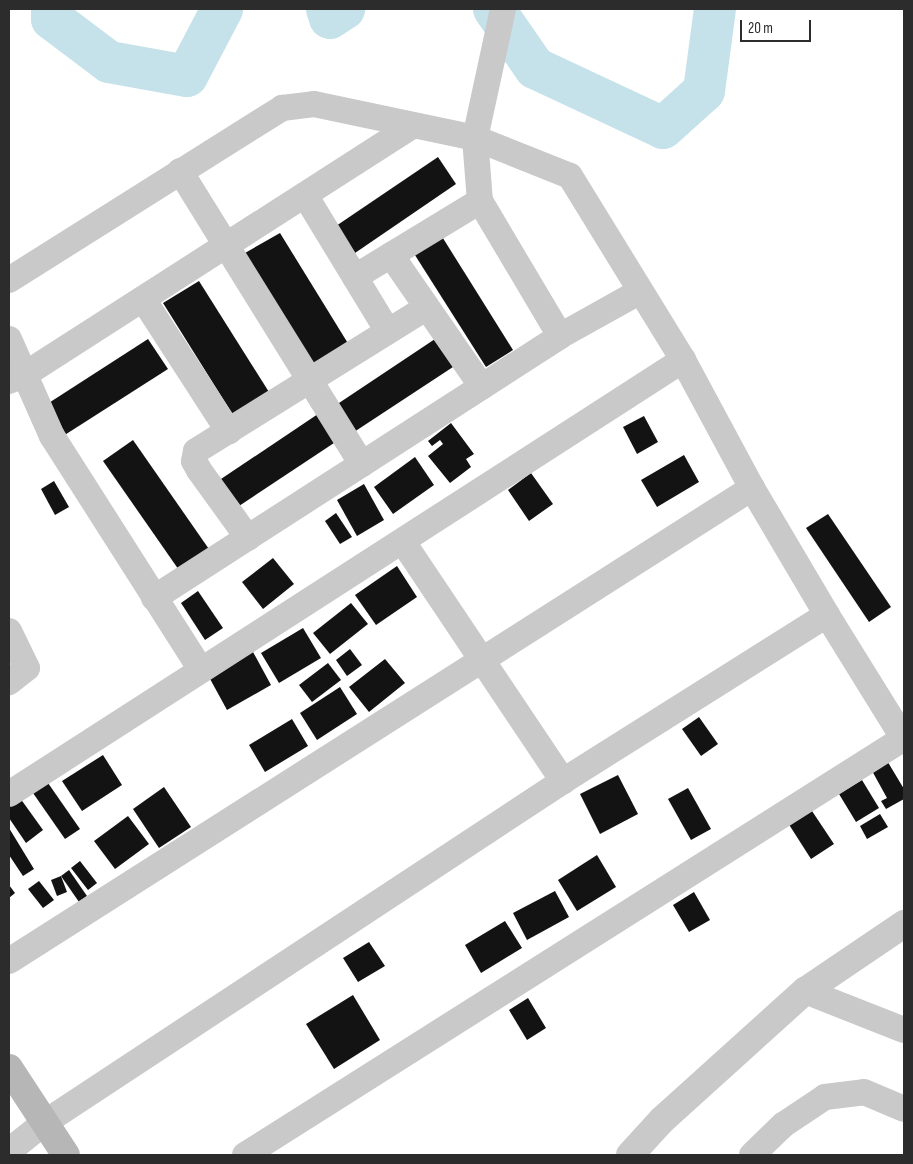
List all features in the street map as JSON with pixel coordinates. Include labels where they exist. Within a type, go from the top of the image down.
[{"type":"main road","points":[[9,1068],[66,1155]]},
{"type":"street","points":[[504,9],[475,138],[480,201],[560,336]]},
{"type":"street","points":[[9,280],[282,108],[314,104],[475,138],[570,176],[639,292],[683,360],[752,488],[827,615],[904,739],[245,1155]]},
{"type":"street","points":[[16,378],[143,299],[412,126]]},
{"type":"street","points":[[180,171],[362,464]]},
{"type":"street","points":[[305,195],[387,330]]},
{"type":"street","points":[[355,277],[480,201]]},
{"type":"street","points":[[391,255],[482,387]]},
{"type":"street","points":[[154,598],[560,336],[639,292]]},
{"type":"street","points":[[143,299],[228,432]]},
{"type":"street","points":[[248,538],[194,461],[196,451],[387,330],[427,307]]},
{"type":"street","points":[[9,339],[16,378],[201,670]]},
{"type":"street","points":[[9,794],[683,360]]},
{"type":"street","points":[[9,961],[482,658],[752,488]]},
{"type":"street","points":[[403,542],[564,781]]},
{"type":"street","points":[[9,1151],[44,1123],[564,781],[827,615]]},
{"type":"street","points":[[9,631],[27,668],[9,682]]},
{"type":"street","points":[[630,1155],[662,1120],[805,991],[904,924]]},
{"type":"street","points":[[805,991],[904,1030]]},
{"type":"street","points":[[752,1155],[783,1125],[825,1096],[864,1092],[904,1110]]},
{"type":"building","points":[[438,157],[456,184],[355,253],[336,226]]},
{"type":"building","points":[[280,233],[349,345],[314,366],[245,253]]},
{"type":"building","points":[[441,235],[513,350],[486,367],[413,252]]},
{"type":"building","points":[[199,281],[274,400],[238,423],[163,303]]},
{"type":"building","points":[[438,337],[456,365],[351,434],[333,407]]},
{"type":"building","points":[[148,339],[168,369],[60,438],[41,408]]},
{"type":"building","points":[[318,414],[337,441],[236,508],[218,481]]},
{"type":"building","points":[[644,416],[658,442],[637,454],[623,427]]},
{"type":"building","points":[[451,423],[474,454],[466,459],[471,467],[450,483],[428,456],[443,444],[440,440],[432,446],[428,441]]},
{"type":"building","points":[[133,440],[211,552],[181,573],[103,461]]},
{"type":"building","points":[[684,455],[699,482],[657,507],[641,480]]},
{"type":"building","points":[[415,457],[434,485],[393,514],[374,487]]},
{"type":"building","points":[[531,473],[553,504],[529,521],[508,490]]},
{"type":"building","points":[[54,481],[69,507],[55,515],[41,489]]},
{"type":"building","points":[[364,484],[384,520],[357,536],[337,500]]},
{"type":"building","points":[[336,513],[352,537],[340,544],[325,521]]},
{"type":"building","points":[[828,514],[891,607],[869,622],[806,528]]},
{"type":"building","points":[[273,558],[294,584],[263,609],[242,582]]},
{"type":"building","points":[[397,566],[417,597],[376,625],[355,595]]},
{"type":"building","points":[[198,591],[223,628],[205,640],[181,603]]},
{"type":"building","points":[[351,603],[368,624],[330,654],[313,633]]},
{"type":"building","points":[[303,628],[321,658],[279,683],[261,653]]},
{"type":"building","points":[[350,649],[362,665],[347,676],[336,660]]},
{"type":"building","points":[[253,652],[271,685],[227,710],[209,677]]},
{"type":"building","points":[[385,659],[405,683],[369,712],[349,687]]},
{"type":"building","points":[[328,663],[341,680],[312,702],[299,685]]},
{"type":"building","points":[[340,687],[357,714],[317,740],[300,713]]},
{"type":"building","points":[[699,717],[718,744],[701,756],[682,729]]},
{"type":"building","points":[[292,719],[308,746],[265,772],[249,745]]},
{"type":"building","points":[[103,755],[122,785],[82,811],[62,781]]},
{"type":"building","points":[[886,759],[904,789],[904,799],[886,809],[881,801],[887,798],[871,769]]},
{"type":"building","points":[[618,775],[638,814],[600,834],[580,794]]},
{"type":"building","points":[[862,780],[879,808],[856,822],[839,794]]},
{"type":"building","points":[[48,783],[80,829],[65,839],[33,793]]},
{"type":"building","points":[[164,787],[191,827],[159,848],[133,809]]},
{"type":"building","points":[[688,788],[711,829],[691,840],[668,799]]},
{"type":"building","points":[[20,798],[43,830],[26,843],[9,818],[9,807]]},
{"type":"building","points":[[810,808],[834,844],[811,859],[788,823]]},
{"type":"building","points":[[880,814],[888,827],[867,839],[860,826]]},
{"type":"building","points":[[128,816],[149,844],[115,869],[94,841]]},
{"type":"building","points":[[9,828],[34,869],[23,876],[9,855]]},
{"type":"building","points":[[597,855],[616,887],[577,911],[558,880]]},
{"type":"building","points":[[80,861],[97,883],[88,890],[71,868]]},
{"type":"building","points":[[69,870],[87,896],[79,902],[61,876]]},
{"type":"building","points":[[61,876],[67,892],[57,896],[51,880]]},
{"type":"building","points":[[39,881],[54,900],[43,908],[28,889]]},
{"type":"building","points":[[9,885],[15,893],[9,898]]},
{"type":"building","points":[[555,891],[569,917],[527,940],[513,913]]},
{"type":"building","points":[[694,892],[710,920],[689,932],[673,905]]},
{"type":"building","points":[[505,921],[522,948],[481,973],[465,945]]},
{"type":"building","points":[[369,942],[385,966],[358,982],[343,958]]},
{"type":"building","points":[[353,995],[380,1040],[334,1069],[306,1024]]},
{"type":"building","points":[[528,998],[546,1028],[527,1040],[509,1010]]},
{"type":"waterway","points":[[52,9],[52,19],[109,62],[187,76],[222,9]]},
{"type":"waterway","points":[[327,9],[330,18],[344,9]]},
{"type":"waterway","points":[[494,9],[535,68],[663,128],[704,91],[715,9]]}]
